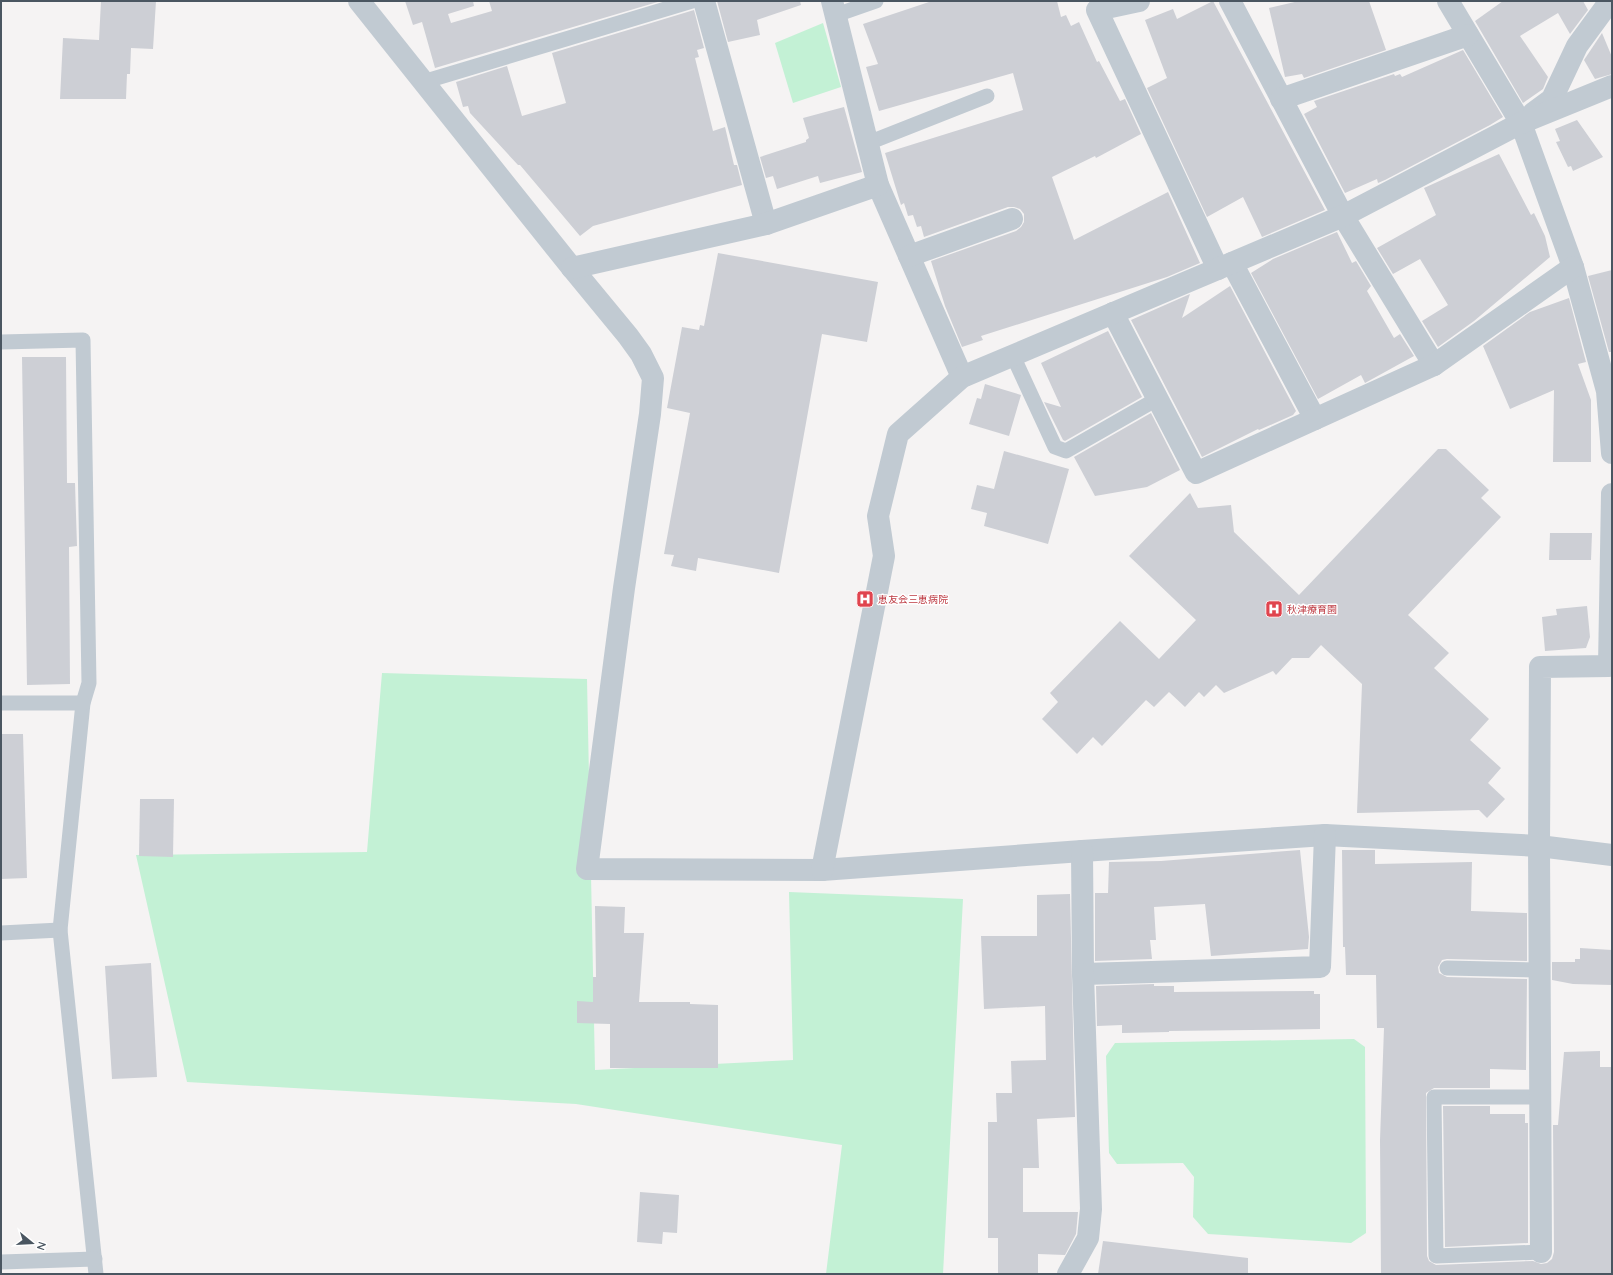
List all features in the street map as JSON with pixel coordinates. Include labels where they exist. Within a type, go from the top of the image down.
[{"type":"street","points":[[359,1],[628,336],[641,354],[653,378],[650,414],[624,588],[587,869],[822,870],[1325,835],[1538,846],[1612,855]]},
{"type":"street","points":[[704,1],[766,224]]},
{"type":"street","points":[[1139,1],[1097,10],[1225,266],[1315,419]]},
{"type":"street","points":[[1448,1],[1521,123],[1573,267],[1607,392],[1612,453]]},
{"type":"street","points":[[1521,123],[1552,98],[1577,46],[1610,1]]},
{"type":"street","points":[[1233,2],[1281,99],[1343,216],[1434,365]]},
{"type":"street","points":[[834,8],[878,185],[962,377]]},
{"type":"street","points":[[1281,99],[1468,35]]},
{"type":"street","points":[[822,870],[884,556],[878,516],[898,434],[962,377],[1343,216],[1521,123],[1612,86]]},
{"type":"street","points":[[572,268],[766,224],[878,185]]},
{"type":"street","points":[[909,256],[1012,219]]},
{"type":"street","points":[[1113,313],[1196,473],[1434,365],[1573,267]]},
{"type":"street","points":[[1542,1252],[1538,846],[1540,667],[1609,666],[1612,494]]},
{"type":"street","points":[[1083,974],[1320,967],[1325,835]]},
{"type":"street","points":[[1068,1274],[1088,1238],[1091,1209],[1083,974],[1082,851]]},
{"type":"lane","points":[[423,82],[692,1]]},
{"type":"lane","points":[[834,8],[876,1]]},
{"type":"lane","points":[[868,143],[987,96]]},
{"type":"lane","points":[[1,342],[83,340],[89,683],[83,703],[60,930],[96,1259],[96,1274]]},
{"type":"lane","points":[[1013,356],[1055,447],[1066,451],[1157,400]]},
{"type":"lane","points":[[1,703],[83,703]]},
{"type":"lane","points":[[1,933],[60,930]]},
{"type":"lane","points":[[1447,968],[1539,970]]},
{"type":"lane","points":[[1541,1097],[1434,1097],[1436,1256],[1542,1252]]},
{"type":"lane","points":[[1,1262],[96,1259]]},
{"type":"green space","points":[[823,23],[841,87],[793,103],[775,43]]},
{"type":"green space","points":[[382,673],[587,679],[595,1070],[793,1060],[789,892],[963,899],[943,1274],[826,1274],[842,1145],[576,1104],[187,1082],[136,855],[367,852]]},
{"type":"green space","points":[[1354,1039],[1365,1047],[1366,1233],[1351,1243],[1208,1234],[1193,1217],[1194,1177],[1183,1163],[1117,1164],[1109,1153],[1106,1056],[1115,1043]]},
{"type":"building","points":[[101,1],[156,1],[153,49],[131,48],[130,74],[127,74],[126,99],[60,99],[63,38],[99,40]]},
{"type":"building","points":[[405,1],[473,1],[474,6],[448,14],[451,23],[492,11],[489,1],[661,1],[435,68],[422,22],[413,25]]},
{"type":"building","points":[[717,1],[800,1],[801,5],[757,20],[760,35],[728,42]]},
{"type":"building","points":[[932,1],[1057,1],[1061,17],[1066,15],[1071,26],[1079,22],[1097,62],[1099,61],[1120,101],[1125,99],[1141,134],[1096,158],[1095,156],[1052,177],[1074,240],[1168,192],[1200,263],[1167,277],[981,336],[983,340],[962,347],[945,306],[931,261],[1016,231],[1024,222],[1024,214],[1020,209],[1008,207],[924,237],[921,226],[917,227],[913,215],[908,216],[904,203],[901,205],[885,153],[1023,110],[1013,73],[879,111],[866,67],[878,64],[863,24]]},
{"type":"building","points":[[1213,1],[1325,210],[1262,237],[1243,197],[1207,217],[1147,88],[1167,78],[1145,20],[1173,9],[1177,19]]},
{"type":"building","points":[[1299,1],[1369,1],[1386,50],[1304,78],[1302,74],[1285,77],[1269,8]]},
{"type":"building","points":[[1503,1],[1583,1],[1588,10],[1570,34],[1558,13],[1520,36],[1548,77],[1543,89],[1523,103],[1475,21]]},
{"type":"building","points":[[694,10],[704,48],[697,50],[699,57],[695,58],[713,131],[725,127],[734,165],[737,165],[742,185],[593,226],[580,236],[520,165],[518,165],[470,113],[468,106],[463,107],[456,82],[507,66],[522,116],[566,103],[552,53]]},
{"type":"building","points":[[1602,33],[1612,57],[1612,74],[1595,79],[1584,60]]},
{"type":"building","points":[[1463,50],[1503,117],[1385,180],[1378,183],[1377,179],[1345,193],[1304,114],[1317,107],[1314,101],[1394,74],[1395,76],[1400,74],[1402,77]]},
{"type":"building","points":[[844,107],[862,172],[820,183],[818,176],[777,189],[773,176],[766,178],[760,157],[806,142],[809,138],[803,118]]},
{"type":"building","points":[[1577,120],[1603,157],[1573,171],[1571,166],[1568,167],[1556,142],[1560,141],[1555,129]]},
{"type":"building","points":[[1499,154],[1531,215],[1534,213],[1545,236],[1550,257],[1474,321],[1438,347],[1422,321],[1448,305],[1420,259],[1393,274],[1377,248],[1436,215],[1424,188]]},
{"type":"building","points":[[1337,232],[1352,263],[1356,261],[1371,286],[1367,291],[1394,338],[1400,334],[1414,356],[1365,383],[1361,375],[1318,399],[1251,273],[1273,259]]},
{"type":"building","points":[[718,253],[878,282],[867,342],[822,334],[779,573],[698,558],[696,571],[671,566],[674,555],[664,554],[690,413],[667,408],[682,327],[699,330],[700,325],[704,326]]},
{"type":"building","points":[[1612,270],[1612,352],[1609,352],[1588,276]]},
{"type":"building","points":[[1230,286],[1296,411],[1293,415],[1259,430],[1258,429],[1202,457],[1131,320],[1190,294],[1182,318]]},
{"type":"building","points":[[1569,298],[1586,362],[1578,364],[1591,400],[1591,462],[1553,462],[1554,390],[1510,409],[1483,346],[1530,312]]},
{"type":"building","points":[[1108,331],[1142,397],[1065,441],[1063,440],[1044,402],[1061,407],[1041,363]]},
{"type":"building","points":[[22,357],[66,357],[67,483],[75,483],[77,546],[69,547],[70,684],[27,685]]},
{"type":"building","points":[[985,384],[1021,395],[1009,436],[969,424],[977,398],[981,399]]},
{"type":"building","points":[[1151,413],[1180,470],[1147,487],[1095,496],[1074,457]]},
{"type":"building","points":[[1438,449],[1446,449],[1489,490],[1481,498],[1501,517],[1408,615],[1449,653],[1434,668],[1489,719],[1470,740],[1501,768],[1488,783],[1505,799],[1487,818],[1479,810],[1357,813],[1362,684],[1321,645],[1309,658],[1292,658],[1276,675],[1273,671],[1224,693],[1216,685],[1204,697],[1199,692],[1185,707],[1169,692],[1154,707],[1146,700],[1102,746],[1093,737],[1077,754],[1042,719],[1058,702],[1050,693],[1120,621],[1159,659],[1196,620],[1129,556],[1190,493],[1198,508],[1231,505],[1234,532],[1299,595]]},
{"type":"building","points":[[1004,451],[1069,469],[1048,544],[984,526],[987,513],[971,509],[977,485],[994,489]]},
{"type":"building","points":[[1550,533],[1592,533],[1591,560],[1549,560]]},
{"type":"building","points":[[1587,606],[1590,637],[1586,648],[1545,651],[1542,617],[1557,615],[1556,609]]},
{"type":"building","points":[[1,734],[23,734],[27,878],[1,879]]},
{"type":"building","points":[[140,799],[174,799],[173,857],[139,856]]},
{"type":"building","points":[[1300,850],[1309,937],[1308,949],[1211,956],[1205,904],[1154,907],[1156,940],[1150,940],[1152,959],[1095,961],[1095,893],[1108,893],[1109,862],[1161,861]]},
{"type":"building","points":[[1342,850],[1375,850],[1375,864],[1472,862],[1471,911],[1527,913],[1527,961],[1447,959],[1442,960],[1438,967],[1439,973],[1447,977],[1527,979],[1526,1070],[1490,1069],[1490,1088],[1434,1088],[1426,1093],[1427,1256],[1429,1261],[1436,1265],[1533,1261],[1541,1264],[1547,1263],[1552,1259],[1554,1252],[1553,1125],[1558,1125],[1564,1052],[1600,1051],[1600,1067],[1612,1067],[1612,1274],[1381,1274],[1380,1140],[1384,1028],[1377,1028],[1376,975],[1346,975],[1345,947],[1343,947]]},
{"type":"building","points":[[1070,894],[1075,1117],[1037,1119],[1039,1168],[1023,1168],[1023,1212],[1078,1212],[1076,1234],[1065,1255],[1038,1254],[1038,1274],[998,1274],[998,1238],[988,1238],[988,1122],[997,1122],[996,1093],[1012,1093],[1011,1061],[1046,1060],[1045,1006],[984,1009],[981,936],[1037,936],[1037,895]]},
{"type":"building","points":[[595,906],[625,907],[624,933],[644,933],[639,1002],[690,1002],[690,1004],[718,1005],[718,1068],[610,1068],[610,1024],[577,1023],[577,1001],[593,1002],[593,977],[596,977]]},
{"type":"building","points":[[1580,948],[1612,950],[1612,985],[1573,984],[1552,980],[1552,962],[1575,962],[1575,959],[1580,959]]},
{"type":"building","points":[[151,963],[157,1077],[112,1079],[105,966]]},
{"type":"building","points":[[1154,984],[1154,986],[1174,986],[1174,992],[1314,991],[1314,994],[1320,994],[1320,1029],[1122,1033],[1122,1025],[1097,1026],[1096,986]]},
{"type":"building","points":[[1443,1106],[1490,1106],[1490,1114],[1525,1114],[1525,1123],[1528,1123],[1528,1243],[1445,1247]]},
{"type":"building","points":[[640,1192],[679,1195],[677,1233],[663,1232],[662,1244],[637,1242]]},
{"type":"building","points":[[1103,1241],[1248,1258],[1248,1274],[1098,1274]]},
{"type":"place","name":"恵友会三恵病院","points":[[865,599]]},
{"type":"place","name":"秋津療育園","points":[[1274,609]]}]
